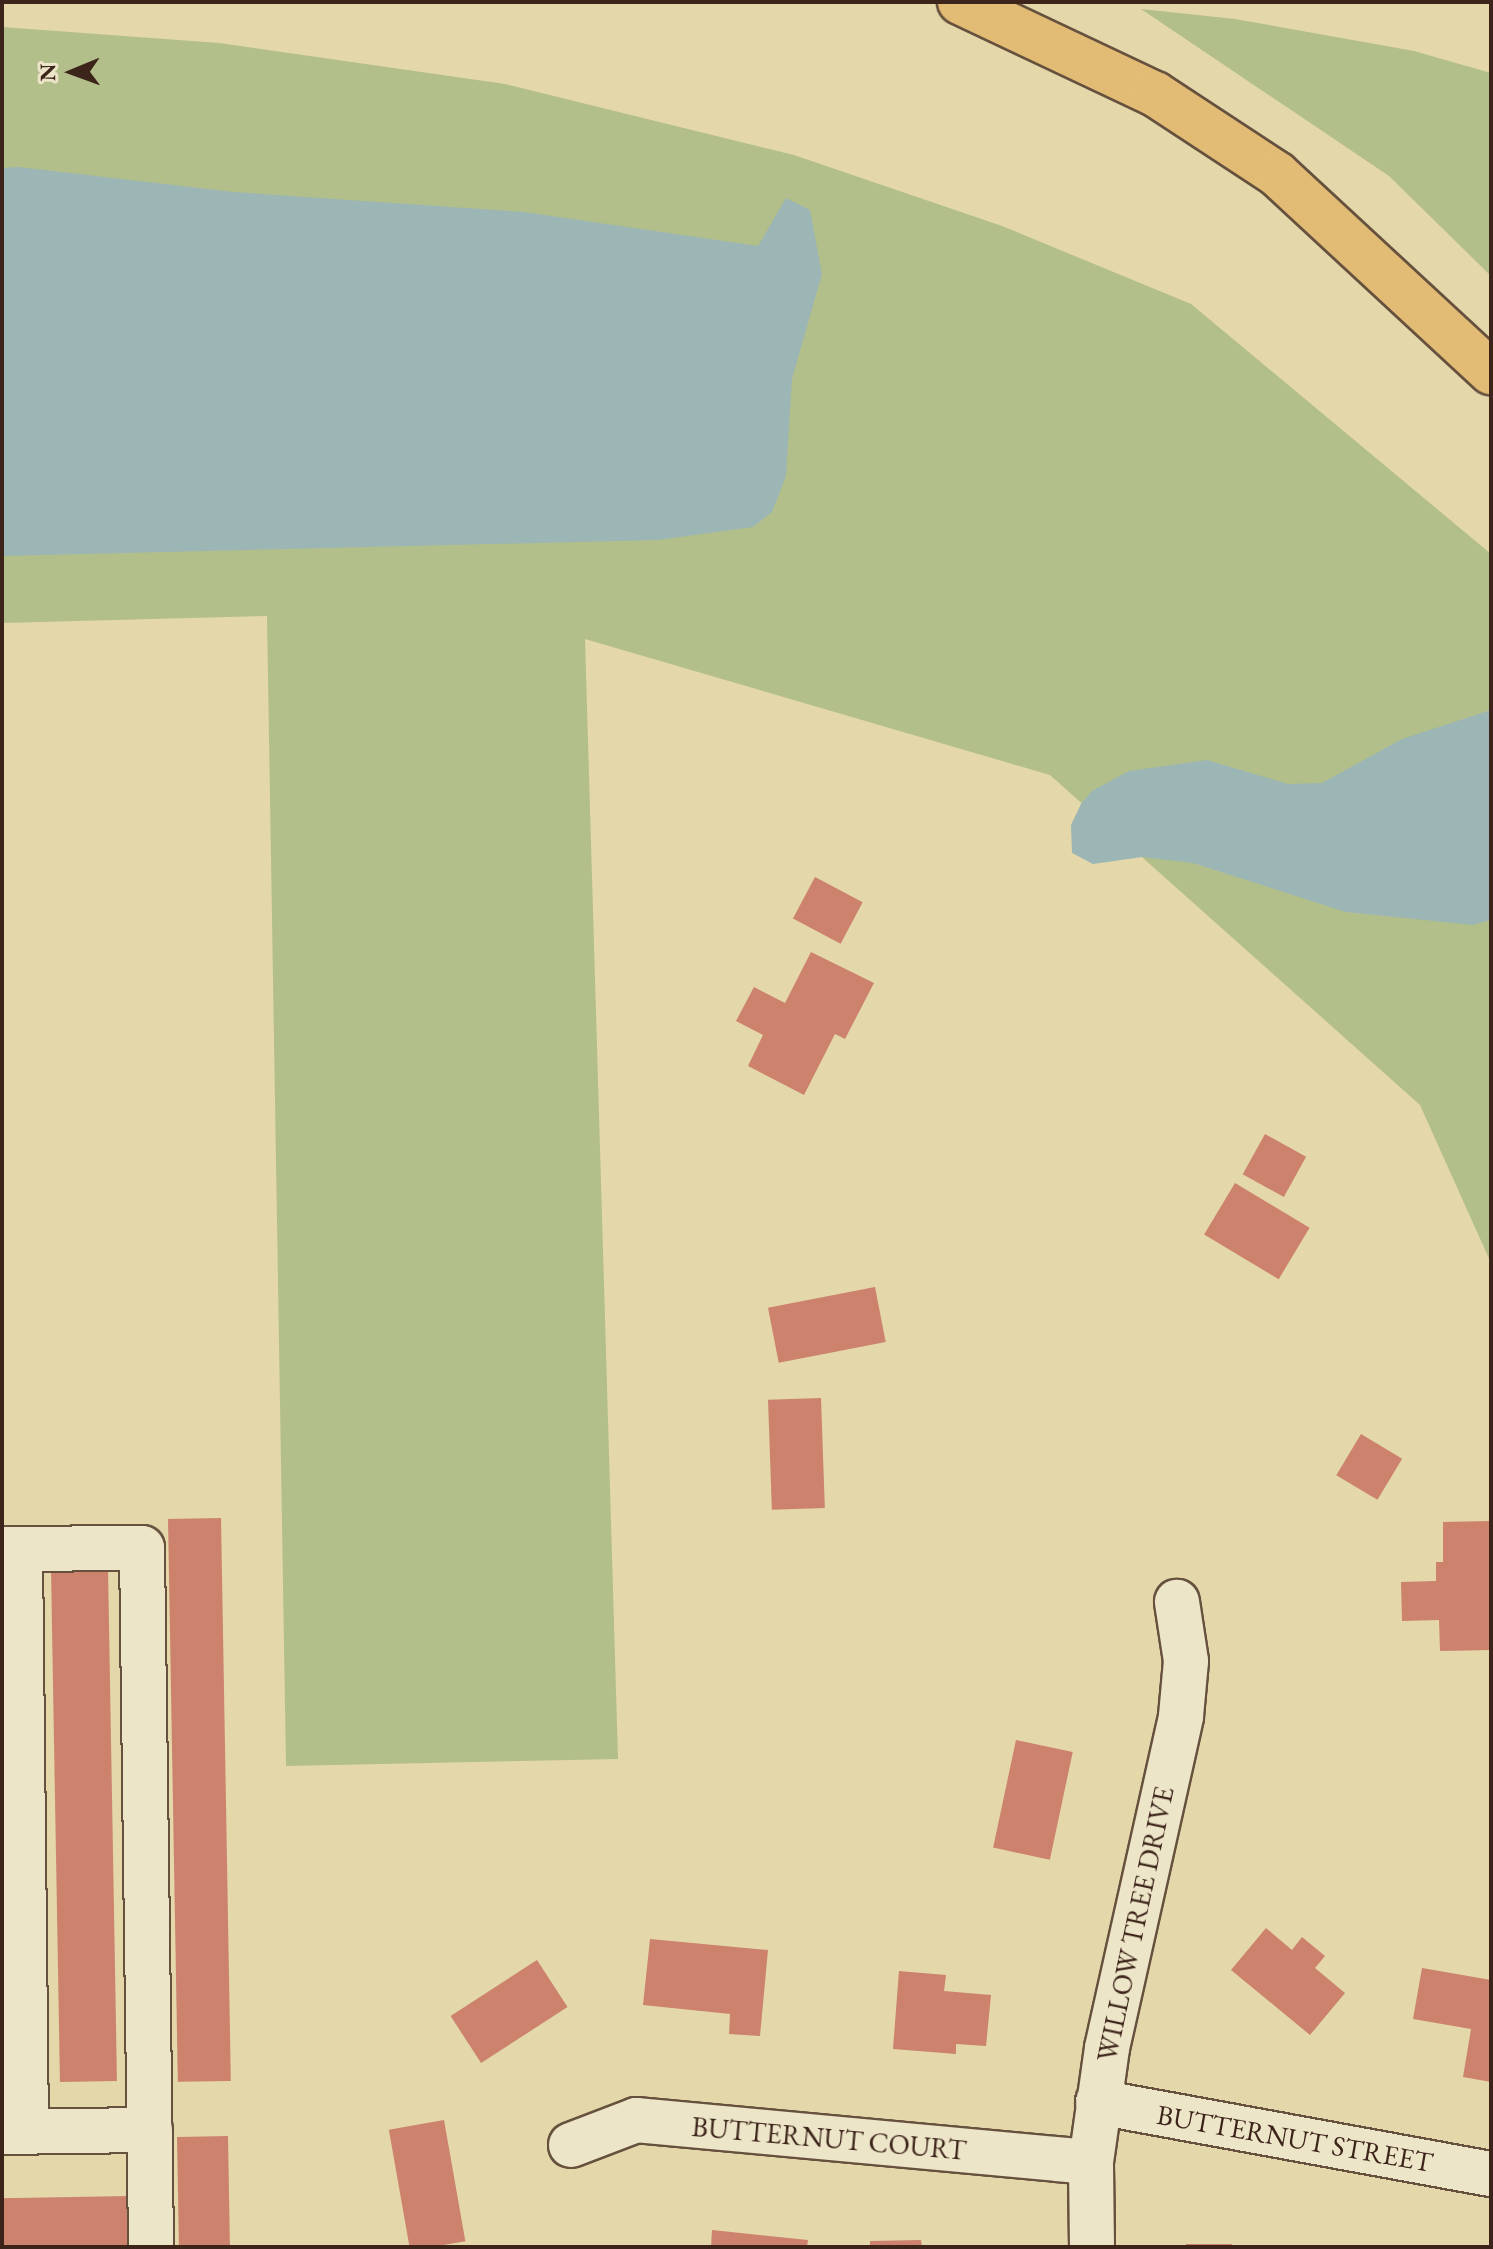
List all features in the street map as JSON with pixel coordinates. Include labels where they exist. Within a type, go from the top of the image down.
[{"type":"highway","points":[[960,2],[1155,94],[1277,174],[1491,372]]},
{"type":"street","points":[[150,2130],[14,2132],[11,1549],[142,1548],[150,2130],[151,2247]]},
{"type":"street","name":"WILLOW TREE DRIVE","points":[[1092,2247],[1091,2162],[1098,2102],[1181,1716],[1186,1661],[1177,1602]]},
{"type":"street","name":"BUTTERNUT STREET","points":[[1098,2102],[1491,2174]]},
{"type":"street","name":"BUTTERNUT COURT","points":[[571,2145],[636,2120],[1091,2162]]},
{"type":"green space","points":[[1141,9],[1235,19],[1414,51],[1491,73],[1491,276],[1389,176]]},
{"type":"green space","points":[[2,27],[219,43],[505,84],[794,155],[1002,226],[1191,304],[1491,554],[1491,1263],[1420,1105],[1050,775],[585,639],[618,1759],[286,1766],[267,616],[2,623]]},
{"type":"water","points":[[18,167],[234,192],[524,212],[758,246],[786,198],[810,210],[822,274],[792,379],[786,476],[772,512],[753,527],[658,540],[2,556],[2,168]]},
{"type":"water","points":[[1491,710],[1491,920],[1473,925],[1346,912],[1193,863],[1142,857],[1093,864],[1072,853],[1071,825],[1081,804],[1092,791],[1129,771],[1207,760],[1288,784],[1322,783],[1402,739]]},
{"type":"building","points":[[815,877],[863,902],[841,944],[793,918]]},
{"type":"building","points":[[811,952],[874,983],[845,1039],[835,1034],[804,1095],[748,1066],[763,1035],[736,1021],[754,987],[785,1003]]},
{"type":"building","points":[[1265,1134],[1306,1157],[1284,1197],[1243,1174]]},
{"type":"building","points":[[1235,1183],[1310,1228],[1279,1279],[1204,1234]]},
{"type":"building","points":[[875,1287],[886,1342],[779,1363],[768,1308]]},
{"type":"building","points":[[821,1398],[825,1508],[772,1510],[768,1400]]},
{"type":"building","points":[[1361,1434],[1402,1459],[1377,1500],[1336,1475]]},
{"type":"building","points":[[221,1518],[231,2081],[178,2082],[168,1519]]},
{"type":"building","points":[[1489,1521],[1491,1650],[1440,1651],[1439,1620],[1402,1621],[1401,1582],[1436,1581],[1436,1562],[1443,1562],[1443,1522]]},
{"type":"building","points":[[108,1568],[117,2081],[60,2082],[51,1569]]},
{"type":"building","points":[[1016,1740],[1073,1752],[1050,1860],[993,1848]]},
{"type":"building","points":[[1266,1928],[1292,1950],[1302,1937],[1325,1956],[1315,1968],[1345,1993],[1310,2035],[1231,1970]]},
{"type":"building","points":[[650,1939],[768,1950],[760,2036],[729,2034],[730,2014],[643,2005]]},
{"type":"building","points":[[537,1960],[567,2007],[481,2063],[451,2016]]},
{"type":"building","points":[[1422,1968],[1491,1980],[1491,2082],[1463,2077],[1471,2029],[1413,2019]]},
{"type":"building","points":[[899,1971],[946,1975],[944,1991],[991,1995],[986,2046],[956,2044],[956,2054],[893,2049]]},
{"type":"building","points":[[444,2120],[465,2241],[410,2247],[389,2130]]},
{"type":"building","points":[[228,2136],[230,2247],[179,2247],[177,2137]]},
{"type":"building","points":[[130,2196],[131,2247],[3,2247],[2,2198]]},
{"type":"building","points":[[712,2230],[808,2240],[807,2247],[711,2247]]},
{"type":"building","points":[[921,2240],[922,2247],[870,2247],[870,2241]]},
{"type":"building","points":[[1186,2244],[1232,2244],[1232,2247],[1186,2247]]}]
